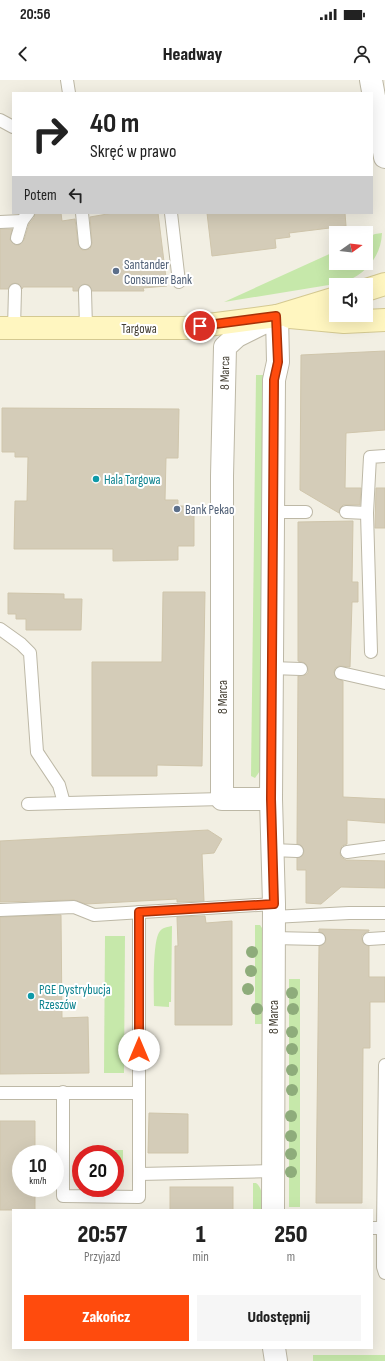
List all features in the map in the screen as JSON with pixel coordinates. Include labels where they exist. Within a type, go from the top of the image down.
[{"type":"street","points":[[371,80],[385,157]]},
{"type":"street","points":[[373,288],[385,284]]},
{"type":"street","name":"Targowa","points":[[7,328],[184,328],[276,316],[329,300]]},
{"type":"street","name":"Targowa","points":[[276,316],[344,322],[385,320]]},
{"type":"street","name":"8 Marca","points":[[222,799],[222,476],[225,347],[237,336],[276,316],[278,362],[274,380],[271,668],[271,799],[274,919],[273,1209]]},
{"type":"street","points":[[222,799],[271,799]]},
{"type":"lane","points":[[67,80],[69,92]]},
{"type":"lane","points":[[0,120],[12,126]]},
{"type":"lane","points":[[82,214],[85,243]]},
{"type":"lane","points":[[171,214],[179,282]]},
{"type":"lane","points":[[0,222],[25,217]]},
{"type":"lane","points":[[17,238],[25,217]]},
{"type":"lane","points":[[7,328],[15,290]]},
{"type":"lane","points":[[85,291],[86,328]]},
{"type":"lane","points":[[371,652],[367,513],[370,457],[385,456]]},
{"type":"lane","points":[[272,512],[306,512]]},
{"type":"lane","points":[[346,512],[367,513]]},
{"type":"lane","points":[[0,629],[21,644],[30,653],[37,752],[58,785],[64,803]]},
{"type":"lane","points":[[271,668],[301,668]]},
{"type":"lane","points":[[341,673],[385,683]]},
{"type":"lane","points":[[28,804],[222,799]]},
{"type":"lane","points":[[346,852],[385,847]]},
{"type":"lane","points":[[272,850],[298,851]]},
{"type":"lane","points":[[0,910],[74,907],[94,915],[139,912],[274,919],[350,913],[385,913]]},
{"type":"lane","points":[[63,1092],[62,1196],[139,1197],[139,912]]},
{"type":"lane","points":[[274,919],[319,939]]},
{"type":"lane","points":[[369,939],[385,938]]},
{"type":"lane","points":[[385,1065],[378,1228],[385,1273]]},
{"type":"lane","points":[[0,1093],[139,1093]]},
{"type":"lane","points":[[139,1174],[273,1171]]},
{"type":"green space","points":[[382,233],[381,242],[373,261],[373,235]]},
{"type":"green space","points":[[329,254],[329,270],[365,270],[353,278],[329,278],[329,285],[224,302]]},
{"type":"green space","points":[[256,375],[267,375],[262,768],[255,778],[251,776]]},
{"type":"green space","points":[[255,925],[260,925],[262,928],[262,1024],[255,1024]]},
{"type":"green space","points":[[172,926],[171,1002],[169,1002],[169,1007],[154,1006],[154,967],[157,936],[160,931],[166,927]]},
{"type":"green space","points":[[105,936],[125,936],[124,1073],[104,1073]]},
{"type":"green space","points":[[289,979],[300,979],[300,1207],[289,1207]]},
{"type":"green space","points":[[253,1183],[256,1183],[260,1188],[262,1195],[262,1209],[253,1209]]},
{"type":"green space","points":[[313,1355],[385,1355],[385,1361],[313,1361]]},
{"type":"building","points":[[35,214],[61,214],[62,221],[75,219],[78,244],[82,250],[85,250],[90,249],[92,243],[90,217],[107,214],[158,214],[167,286],[143,288],[144,291],[92,291],[89,285],[84,284],[79,287],[78,291],[73,291],[73,287],[23,287],[22,289],[19,284],[15,283],[11,284],[8,289],[0,289],[0,229],[12,229],[10,240],[15,245],[19,245],[24,240],[29,224],[34,218]]},
{"type":"building","points":[[207,214],[345,214],[346,226],[329,226],[329,228],[289,233],[290,237],[275,239],[276,248],[212,256]]},
{"type":"building","points":[[385,351],[385,430],[346,433],[345,488],[361,488],[360,505],[343,505],[340,508],[339,513],[300,490],[301,355]]},
{"type":"building","name":"Hala Targowa","points":[[2,408],[179,409],[178,458],[166,458],[165,500],[178,500],[178,506],[194,506],[194,546],[178,546],[178,560],[113,561],[113,549],[14,549],[15,501],[27,501],[28,457],[15,457],[15,452],[2,452]]},
{"type":"building","points":[[376,488],[385,488],[385,528],[375,528]]},
{"type":"building","points":[[353,521],[352,582],[358,582],[358,602],[352,602],[350,667],[339,666],[335,668],[334,672],[336,678],[343,681],[343,797],[385,799],[385,823],[347,820],[347,844],[342,846],[340,853],[341,857],[346,860],[385,861],[385,888],[341,887],[321,904],[306,903],[306,870],[297,870],[297,858],[303,855],[304,851],[301,845],[297,844],[298,676],[308,673],[305,663],[298,661],[298,522]]},
{"type":"building","points":[[163,592],[205,592],[202,766],[157,765],[157,776],[92,776],[92,662],[162,662]]},
{"type":"building","points":[[8,593],[64,594],[64,599],[82,599],[81,630],[26,630],[26,619],[16,619],[16,614],[8,614]]},
{"type":"building","points":[[208,830],[222,839],[214,853],[202,854],[204,901],[177,902],[177,899],[86,904],[74,900],[0,902],[0,841]]},
{"type":"building","name":"PGE Dystrybucja Rzeszów","points":[[61,915],[62,1018],[88,1017],[89,1073],[0,1074],[0,917]]},
{"type":"building","points":[[205,916],[206,923],[232,921],[232,1025],[175,1025],[175,946],[178,946],[177,917]]},
{"type":"building","points":[[319,929],[369,930],[362,935],[362,939],[363,943],[369,946],[369,977],[385,977],[385,1002],[370,1002],[370,1048],[363,1048],[362,1203],[316,1203],[319,946],[325,943],[326,939],[323,933],[319,932]]},
{"type":"building","points":[[149,1113],[188,1114],[188,1153],[148,1153]]},
{"type":"building","points":[[0,1121],[35,1121],[35,1145],[12,1145],[12,1197],[35,1197],[35,1209],[0,1210]]},
{"type":"building","points":[[170,1187],[233,1187],[233,1209],[170,1209]]},
{"type":"place","name":"Santander Consumer Bank","points":[[116,271]]},
{"type":"place","name":"Hala Targowa","points":[[96,479]]},
{"type":"place","name":"Bank Pekao","points":[[177,509]]},
{"type":"place","name":"PGE Dystrybucja Rzeszów","points":[[31,996]]},
{"type":"route","points":[[139,1050],[139,912],[274,904],[271,799],[271,668],[274,380],[278,362],[276,316],[200,326]]}]
